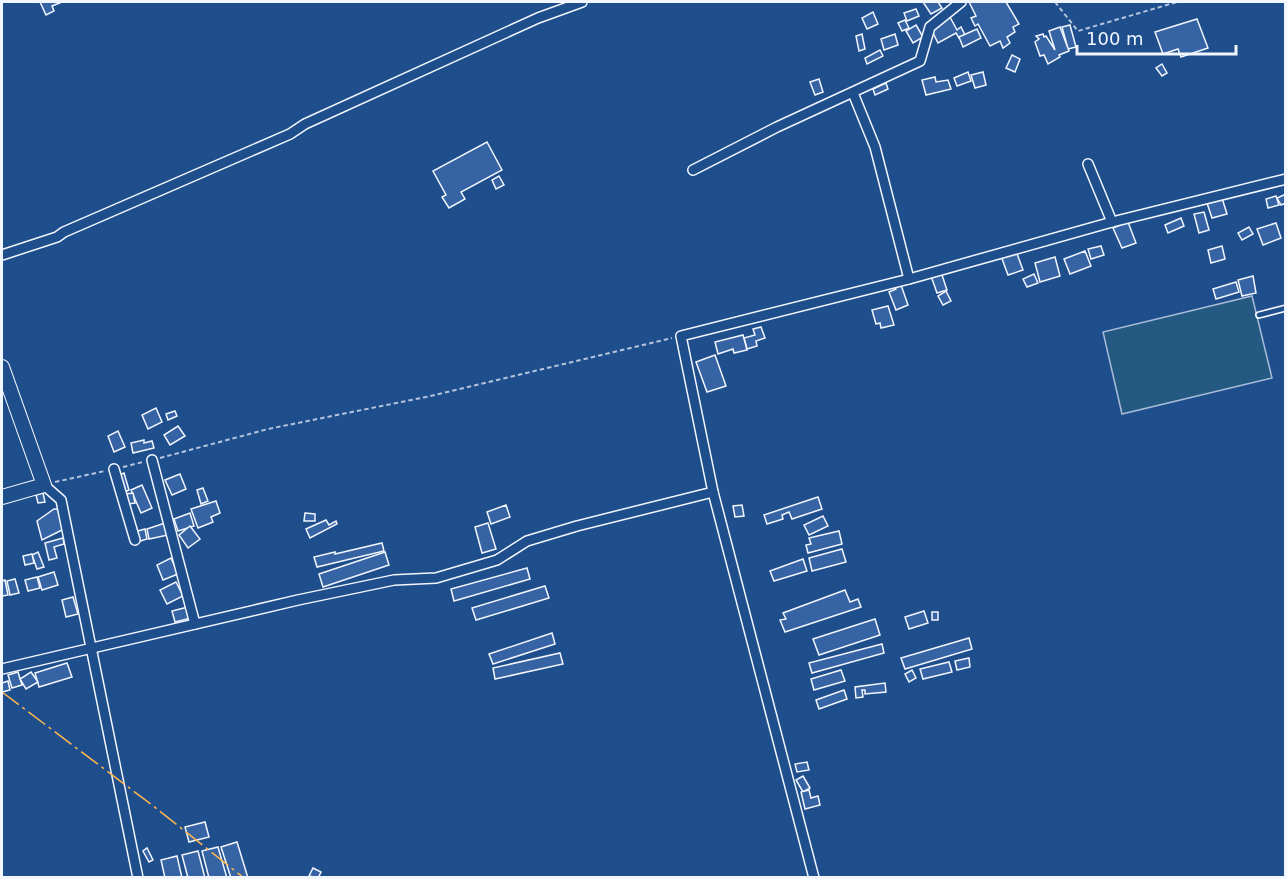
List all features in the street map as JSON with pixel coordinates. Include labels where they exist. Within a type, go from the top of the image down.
[{"type":"main road","points":[[2,367],[44,485],[2,496]]},
{"type":"street","points":[[2,255],[57,237],[290,134],[305,124],[538,18],[582,2]]},
{"type":"street","points":[[693,170],[777,127],[920,61],[930,27],[961,2]]},
{"type":"street","points":[[853,93],[875,147],[909,279]]},
{"type":"street","points":[[1088,164],[1112,222]]},
{"type":"street","points":[[814,878],[713,492],[681,336],[909,279],[1112,222],[1286,179]]},
{"type":"street","points":[[152,460],[195,624]]},
{"type":"street","points":[[114,469],[135,540]]},
{"type":"street","points":[[44,485],[61,500],[138,878]]},
{"type":"street","points":[[2,669],[394,580],[436,578],[497,560],[527,541],[713,492]]},
{"type":"lane","points":[[1259,315],[1286,308]]},
{"type":"path","points":[[1055,2],[1078,31],[1177,2]]},
{"type":"path","points":[[187,450],[268,429],[426,397],[681,336]]},
{"type":"shaded area","points":[[1252,296],[1272,378],[1122,414],[1103,332]]},
{"type":"building","points":[[40,2],[62,2],[52,6],[54,11],[46,15]]},
{"type":"building","points":[[923,2],[938,2],[942,8],[931,14]]},
{"type":"building","points":[[969,2],[1006,2],[1019,24],[1013,27],[1015,32],[1007,37],[1010,43],[1003,48],[1000,41],[990,46],[978,24],[975,26],[971,18],[976,16]]},
{"type":"building","points":[[916,9],[919,16],[907,21],[904,13]]},
{"type":"building","points":[[873,12],[878,24],[867,29],[862,18]]},
{"type":"building","points":[[950,17],[957,30],[961,27],[965,35],[959,38],[956,33],[938,43],[930,27]]},
{"type":"building","points":[[1197,19],[1208,48],[1181,57],[1178,49],[1163,54],[1155,32]]},
{"type":"building","points":[[905,20],[909,28],[902,31],[898,23]]},
{"type":"building","points":[[916,25],[923,37],[913,43],[906,31]]},
{"type":"building","points":[[1070,25],[1076,47],[1068,49],[1062,27]]},
{"type":"building","points":[[1060,27],[1069,51],[1059,55],[1060,57],[1048,64],[1044,55],[1040,56],[1035,42],[1039,39],[1036,36],[1043,34],[1044,37],[1046,36],[1055,50],[1049,31]]},
{"type":"building","points":[[977,29],[981,38],[963,47],[959,37]]},
{"type":"building","points":[[862,34],[865,49],[859,51],[856,36]]},
{"type":"building","points":[[895,34],[898,45],[884,50],[881,39]]},
{"type":"building","points":[[880,50],[883,56],[867,64],[865,58]]},
{"type":"building","points":[[1012,55],[1020,59],[1015,72],[1006,68]]},
{"type":"building","points":[[1162,64],[1167,73],[1162,76],[1156,68]]},
{"type":"building","points":[[968,72],[971,81],[957,86],[954,78]]},
{"type":"building","points":[[983,72],[986,85],[975,88],[971,75]]},
{"type":"building","points":[[935,77],[936,82],[948,80],[951,89],[926,95],[922,80]]},
{"type":"building","points":[[819,79],[823,92],[815,95],[810,82]]},
{"type":"building","points":[[886,83],[888,89],[875,95],[873,89]]},
{"type":"building","points":[[487,142],[502,170],[461,192],[465,199],[449,208],[442,197],[446,195],[433,171]]},
{"type":"building","points":[[499,176],[504,185],[496,189],[492,180]]},
{"type":"building","points":[[1286,194],[1286,203],[1281,205],[1277,198]]},
{"type":"building","points":[[1276,196],[1279,205],[1268,208],[1266,199]]},
{"type":"building","points":[[1222,198],[1227,214],[1212,218],[1207,203]]},
{"type":"building","points":[[1204,212],[1209,230],[1199,233],[1194,214]]},
{"type":"building","points":[[1181,218],[1184,226],[1168,233],[1165,225]]},
{"type":"building","points":[[1128,222],[1136,243],[1122,248],[1113,228]]},
{"type":"building","points":[[1276,223],[1281,238],[1263,245],[1257,229]]},
{"type":"building","points":[[1249,227],[1253,234],[1242,240],[1238,233]]},
{"type":"building","points":[[1101,246],[1104,255],[1091,259],[1088,249]]},
{"type":"building","points":[[1222,246],[1225,259],[1211,263],[1208,250]]},
{"type":"building","points":[[1016,251],[1023,270],[1008,275],[1001,256]]},
{"type":"building","points":[[1085,251],[1091,266],[1070,274],[1064,259]]},
{"type":"building","points":[[1055,257],[1060,276],[1040,282],[1035,263]]},
{"type":"building","points":[[941,272],[947,290],[937,293],[931,276]]},
{"type":"building","points":[[1034,274],[1038,283],[1027,287],[1023,279]]},
{"type":"building","points":[[1253,276],[1256,293],[1242,296],[1238,280]]},
{"type":"building","points":[[900,282],[908,305],[896,310],[889,292],[896,289],[894,284]]},
{"type":"building","points":[[1236,282],[1239,292],[1216,299],[1213,289]]},
{"type":"building","points":[[946,291],[951,301],[943,305],[938,296]]},
{"type":"building","points":[[888,306],[894,325],[881,328],[880,323],[876,324],[872,310]]},
{"type":"building","points":[[761,327],[765,338],[756,341],[757,346],[747,349],[744,338],[755,335],[753,329]]},
{"type":"building","points":[[743,335],[747,350],[734,353],[733,349],[718,354],[715,342]]},
{"type":"building","points":[[715,355],[726,386],[707,392],[696,362]]},
{"type":"building","points":[[156,408],[162,422],[148,429],[142,415]]},
{"type":"building","points":[[175,411],[177,416],[168,420],[166,414]]},
{"type":"building","points":[[178,426],[185,436],[170,445],[164,435]]},
{"type":"building","points":[[118,431],[125,447],[114,452],[108,436]]},
{"type":"building","points":[[144,440],[144,443],[152,441],[154,448],[133,453],[131,443]]},
{"type":"building","points":[[124,473],[129,490],[123,493],[117,476]]},
{"type":"building","points":[[180,474],[186,489],[172,495],[165,480]]},
{"type":"building","points":[[142,485],[152,508],[141,513],[131,490]]},
{"type":"building","points":[[203,488],[208,501],[201,504],[197,490]]},
{"type":"building","points":[[43,493],[45,502],[38,503],[36,495]]},
{"type":"building","points":[[133,493],[135,503],[128,504],[126,494]]},
{"type":"building","points":[[818,497],[822,509],[792,519],[789,512],[782,515],[783,519],[767,524],[764,515]]},
{"type":"building","points":[[216,501],[220,513],[211,517],[213,522],[198,528],[191,509]]},
{"type":"building","points":[[506,505],[510,517],[491,524],[487,512]]},
{"type":"building","points":[[742,505],[744,516],[735,517],[733,506]]},
{"type":"building","points":[[57,509],[60,514],[64,529],[42,540],[37,521]]},
{"type":"building","points":[[190,513],[194,526],[178,531],[174,519]]},
{"type":"building","points":[[305,513],[315,514],[315,521],[304,521]]},
{"type":"building","points":[[823,516],[828,526],[809,535],[804,525]]},
{"type":"building","points":[[326,520],[329,525],[336,521],[337,524],[310,538],[306,529]]},
{"type":"building","points":[[165,523],[168,535],[149,539],[147,529]]},
{"type":"building","points":[[488,523],[496,549],[482,553],[475,527]]},
{"type":"building","points":[[190,526],[200,539],[188,548],[179,535]]},
{"type":"building","points":[[145,529],[147,539],[137,542],[134,532]]},
{"type":"building","points":[[839,531],[842,544],[808,553],[806,545],[811,544],[809,538]]},
{"type":"building","points":[[63,538],[64,544],[54,547],[57,558],[49,560],[45,543]]},
{"type":"building","points":[[382,543],[384,551],[317,567],[314,557],[335,552],[335,554]]},
{"type":"building","points":[[842,549],[846,562],[812,571],[809,558]]},
{"type":"building","points":[[38,552],[44,567],[37,569],[32,555]]},
{"type":"building","points":[[385,552],[389,565],[323,587],[319,574]]},
{"type":"building","points":[[32,554],[34,563],[25,565],[23,556]]},
{"type":"building","points":[[171,558],[178,574],[163,580],[157,565]]},
{"type":"building","points":[[803,559],[807,571],[774,581],[770,571]]},
{"type":"building","points":[[527,568],[530,579],[454,601],[451,589]]},
{"type":"building","points":[[54,572],[58,585],[42,590],[38,577]]},
{"type":"building","points":[[37,577],[40,588],[28,591],[25,580]]},
{"type":"building","points":[[15,579],[19,593],[10,595],[7,581]]},
{"type":"building","points":[[5,580],[8,595],[2,596],[2,581]]},
{"type":"building","points":[[176,582],[183,596],[167,604],[160,590]]},
{"type":"building","points":[[545,586],[549,598],[476,620],[472,608]]},
{"type":"building","points":[[845,590],[850,602],[858,599],[861,607],[785,632],[780,620],[786,619],[783,613]]},
{"type":"building","points":[[73,597],[78,614],[66,617],[62,600]]},
{"type":"building","points":[[188,607],[191,618],[175,622],[172,611]]},
{"type":"building","points":[[924,611],[928,623],[909,629],[905,617]]},
{"type":"building","points":[[932,612],[938,612],[938,620],[932,620]]},
{"type":"building","points":[[875,619],[880,635],[819,655],[813,639]]},
{"type":"building","points":[[552,633],[555,644],[493,664],[489,654]]},
{"type":"building","points":[[969,638],[972,649],[905,669],[901,658]]},
{"type":"building","points":[[882,644],[884,653],[812,673],[809,663]]},
{"type":"building","points":[[560,653],[563,664],[495,679],[493,668]]},
{"type":"building","points":[[969,658],[970,667],[957,670],[955,661]]},
{"type":"building","points":[[949,662],[952,672],[923,679],[920,669]]},
{"type":"building","points":[[67,663],[72,677],[39,687],[35,673]]},
{"type":"building","points":[[841,670],[845,681],[814,690],[811,679]]},
{"type":"building","points":[[912,670],[916,678],[909,682],[905,674]]},
{"type":"building","points":[[18,672],[22,685],[12,688],[8,675]]},
{"type":"building","points":[[31,672],[38,682],[26,689],[20,679]]},
{"type":"building","points":[[8,681],[10,690],[2,692],[2,683]]},
{"type":"building","points":[[885,683],[886,692],[865,694],[865,690],[862,690],[863,697],[856,698],[855,687]]},
{"type":"building","points":[[844,690],[847,699],[819,709],[816,700]]},
{"type":"building","points":[[807,762],[809,770],[797,772],[795,764]]},
{"type":"building","points":[[803,776],[810,788],[803,792],[796,780]]},
{"type":"building","points":[[809,790],[811,798],[818,796],[820,805],[805,809],[801,792]]},
{"type":"building","points":[[205,822],[209,837],[189,842],[185,827]]},
{"type":"building","points":[[237,842],[248,878],[231,878],[221,847]]},
{"type":"building","points":[[218,847],[227,878],[209,878],[202,851]]},
{"type":"building","points":[[147,848],[153,860],[149,862],[143,851]]},
{"type":"building","points":[[198,851],[205,878],[188,878],[182,855]]},
{"type":"building","points":[[177,856],[182,878],[165,878],[161,860]]},
{"type":"building","points":[[313,868],[321,872],[318,878],[309,876]]},
{"type":"power","points":[[2,692],[152,805],[244,878]]}]
